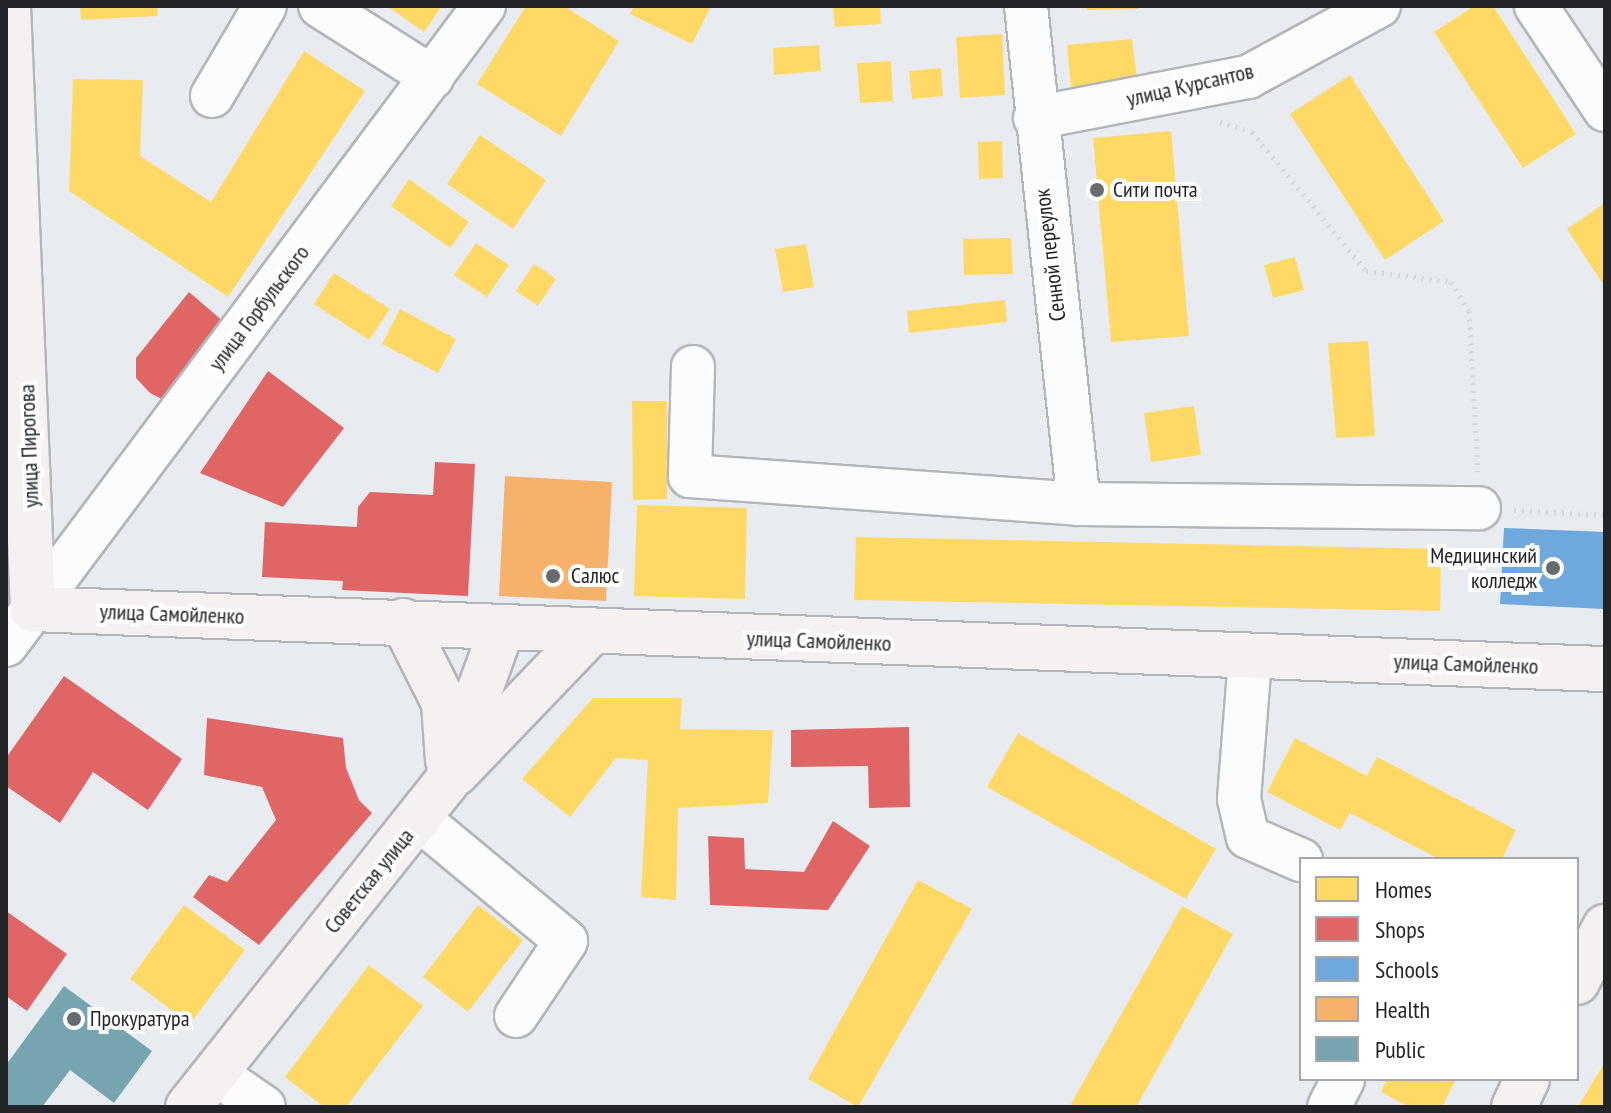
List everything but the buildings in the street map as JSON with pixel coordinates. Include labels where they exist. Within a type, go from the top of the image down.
[{"type":"main road","name":"улица Пирогова","points":[[8,6],[20,598]]},
{"type":"main road","name":"улица Самойленко","points":[[20,598],[591,632],[1250,659],[1605,669]]},
{"type":"main road","points":[[403,621],[444,703],[450,739],[446,783]]},
{"type":"main road","name":"Советская улица","points":[[188,1107],[446,783],[502,628]]},
{"type":"main road","points":[[446,783],[591,632]]},
{"type":"main road","points":[[1514,1107],[1526,1081]]},
{"type":"street","points":[[212,96],[265,6]]},
{"type":"street","points":[[320,6],[432,77]]},
{"type":"street","name":"улица Горбульского","points":[[6,645],[20,598],[432,77],[484,6]]},
{"type":"street","name":"Сенной переулок","points":[[1026,6],[1035,118],[1079,504]]},
{"type":"street","name":"улица Курсантов","points":[[1035,118],[1248,77],[1379,6]]},
{"type":"street","points":[[1536,6],[1605,110]]},
{"type":"street","points":[[693,367],[690,476],[1079,504],[1479,508]]},
{"type":"street","points":[[1250,659],[1239,799],[1248,837],[1299,859]]},
{"type":"street","points":[[419,819],[566,941],[516,1016]]},
{"type":"street","points":[[216,1074],[264,1107]]},
{"type":"street","points":[[1329,1107],[1342,1081]]},
{"type":"path","points":[[1216,121],[1252,132],[1366,271],[1451,282],[1469,311],[1479,508],[1605,515]]},
{"type":"place","name":"Сити почта","points":[[1097,190]]},
{"type":"place","name":"Медицинский колледж","points":[[1553,568]]},
{"type":"place","name":"Салюс","points":[[553,576]]},
{"type":"place","name":"Прокуратура","points":[[74,1019]]}]
